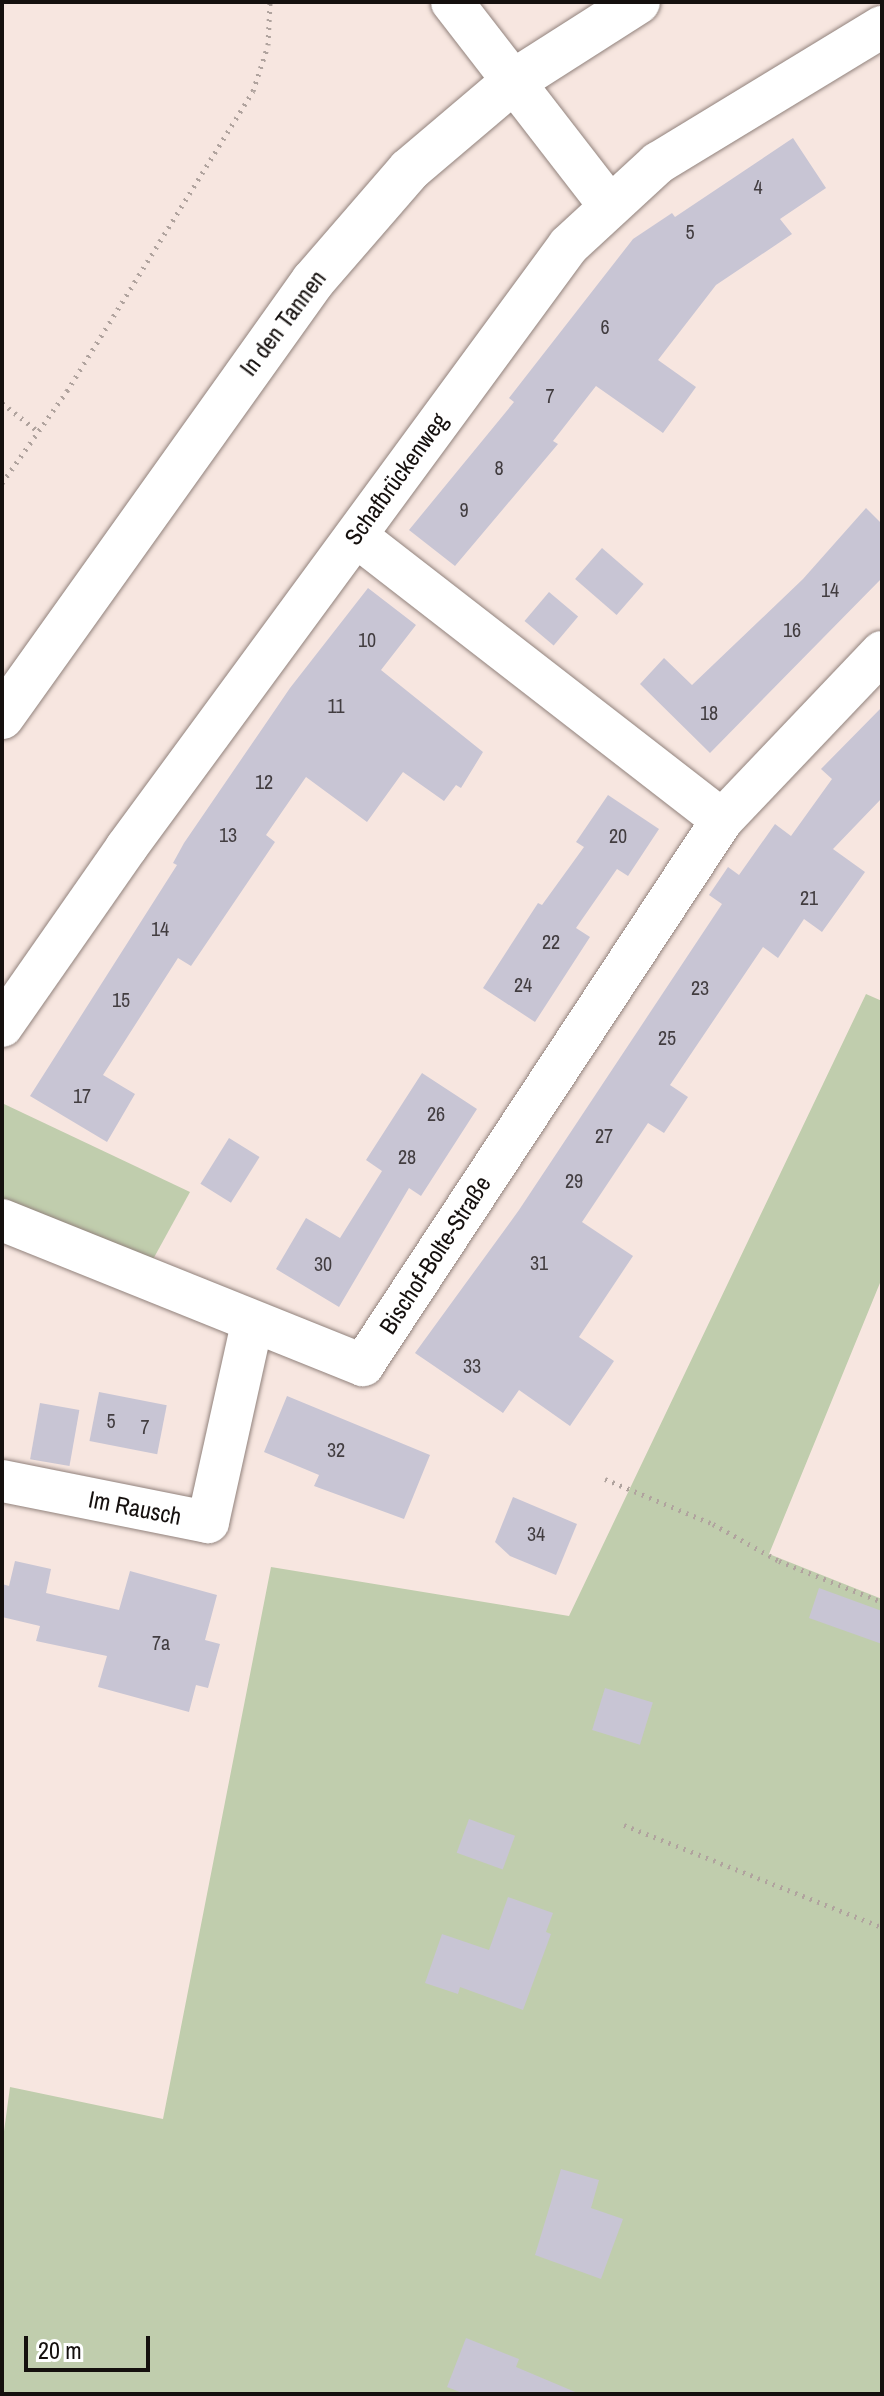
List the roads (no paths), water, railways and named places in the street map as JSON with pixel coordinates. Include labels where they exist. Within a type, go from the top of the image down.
[{"type":"street","points":[[452,2],[609,205]]},
{"type":"street","name":"In den Tannen","points":[[2,717],[313,281],[409,170],[514,81],[638,2]]},
{"type":"street","name":"Schafbrückenweg","points":[[2,1026],[521,307],[609,205],[688,143],[882,27]]},
{"type":"street","points":[[356,536],[722,820]]},
{"type":"street","name":"Bischof-Bolte-Straße","points":[[2,1220],[363,1365],[722,820],[882,652]]},
{"type":"street","name":"Im Rausch","points":[[2,1481],[208,1522],[252,1323]]}]
